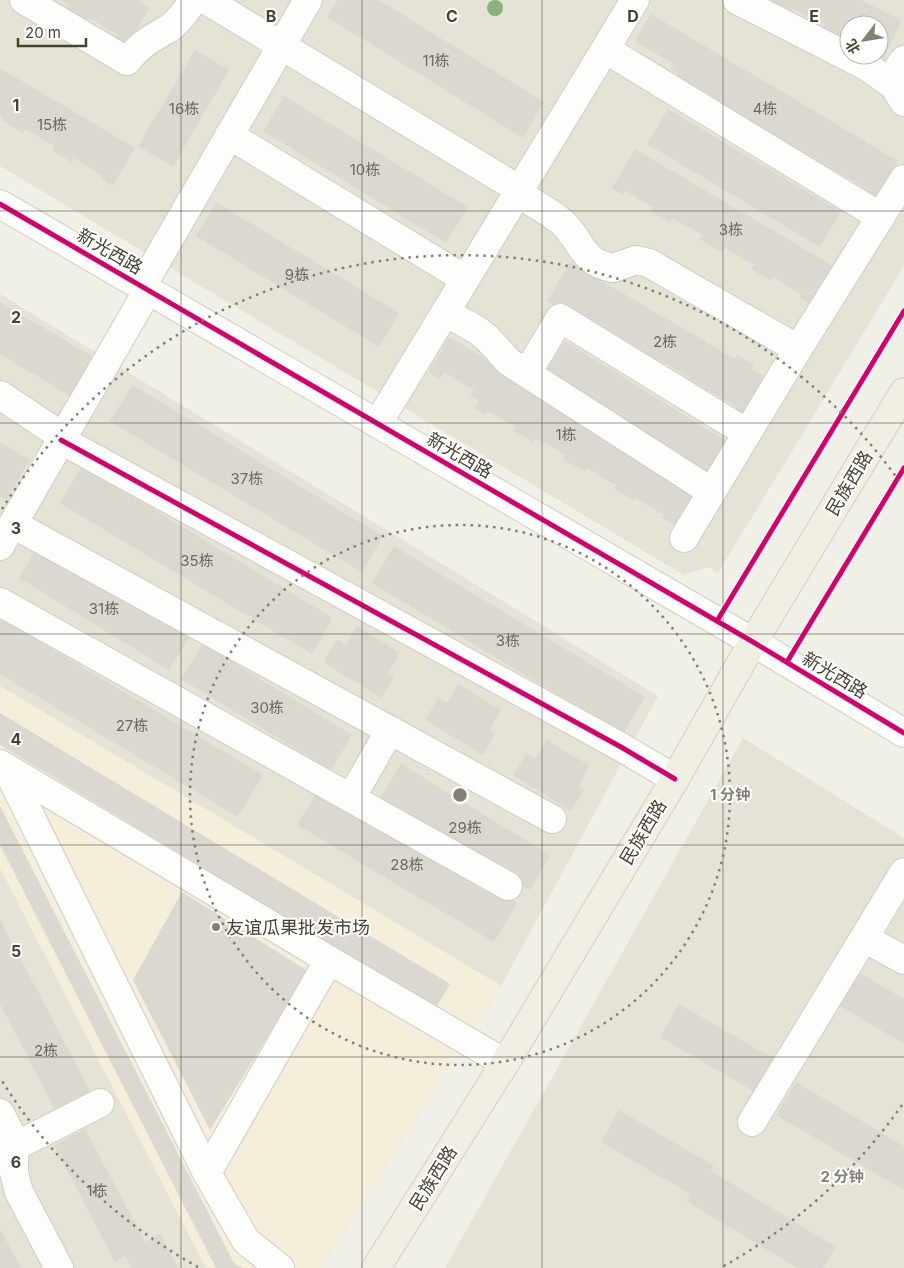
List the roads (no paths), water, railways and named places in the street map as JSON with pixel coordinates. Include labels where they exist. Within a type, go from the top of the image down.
[{"type":"main road","name":"民族西路","points":[[376,1268],[505,1063],[675,779],[753,642],[904,392]]},
{"type":"street","points":[[24,0],[127,61],[146,42],[180,18],[194,0]]},
{"type":"street","points":[[206,0],[519,192],[561,222],[575,238],[585,254],[596,262],[612,268],[636,260],[648,263],[798,349]]},
{"type":"street","points":[[308,0],[229,135],[62,438],[5,531],[390,730],[552,819]]},
{"type":"street","points":[[378,423],[635,0]]},
{"type":"street","points":[[737,0],[866,66],[897,92],[904,60]]},
{"type":"street","points":[[605,49],[881,217]]},
{"type":"street","points":[[229,135],[465,280]]},
{"type":"street","points":[[684,538],[798,349],[904,179]]},
{"type":"street","name":"新光西路","points":[[0,204],[753,642],[904,733]]},
{"type":"street","points":[[445,312],[477,330],[509,362],[712,492]]},
{"type":"street","points":[[526,373],[560,318],[747,433]]},
{"type":"street","points":[[0,395],[62,438],[621,746],[675,779]]},
{"type":"street","points":[[0,602],[508,886]]},
{"type":"street","points":[[351,798],[390,730]]},
{"type":"street","points":[[3,765],[505,1063]]},
{"type":"street","points":[[3,765],[207,1172],[246,1241],[280,1268]]},
{"type":"street","points":[[752,1122],[904,872]]},
{"type":"street","points":[[864,938],[904,960]]},
{"type":"street","points":[[207,1172],[329,960]]},
{"type":"street","points":[[7,1150],[100,1104]]},
{"type":"street","points":[[0,1113],[13,1139],[7,1150],[19,1192],[59,1268]]},
{"type":"place","name":"友谊瓜果批发市场","points":[[216,927]]}]
